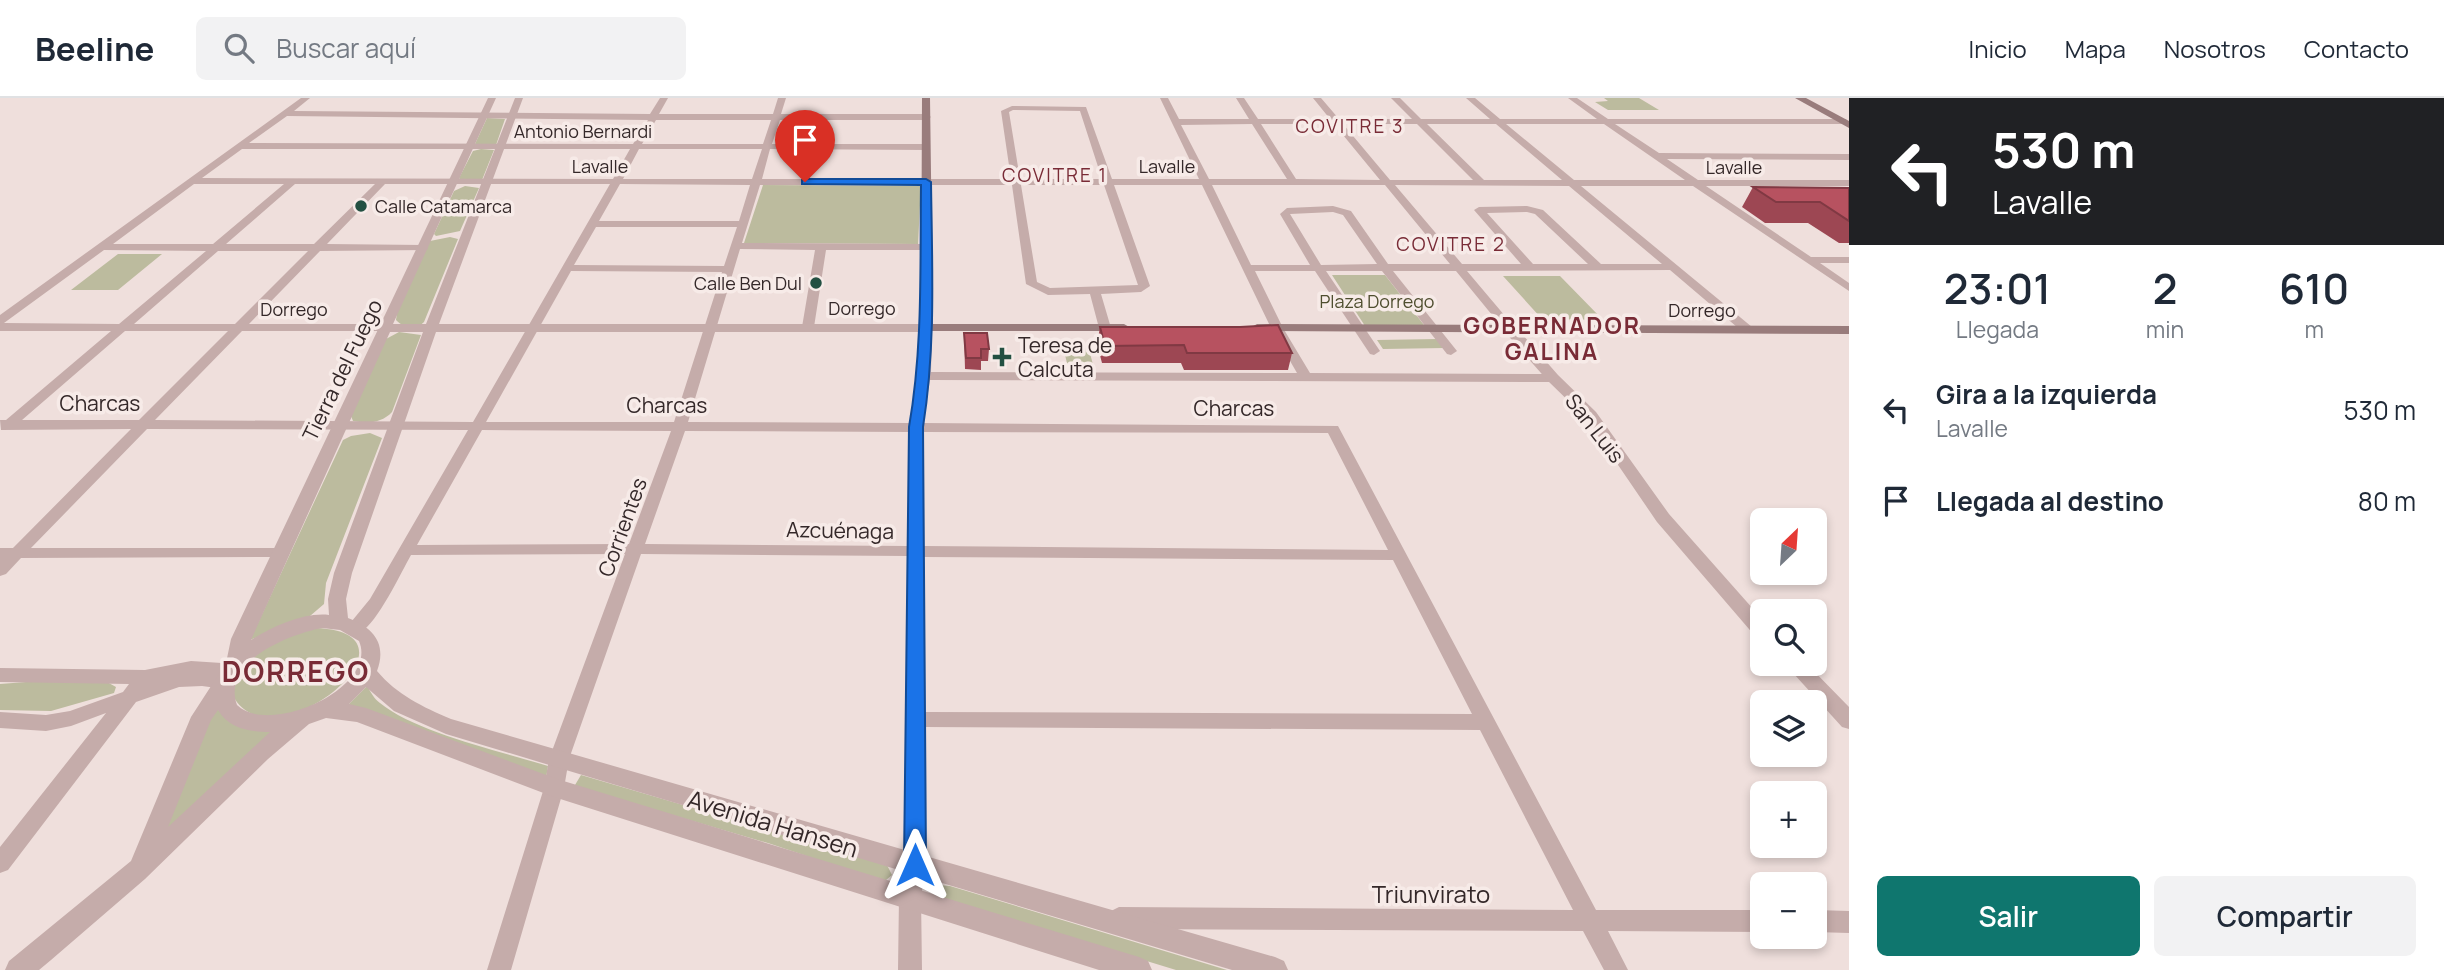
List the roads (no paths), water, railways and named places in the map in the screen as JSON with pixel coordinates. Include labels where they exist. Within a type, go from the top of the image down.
[{"type":"main road","points":[[926,98],[926,328]]},
{"type":"main road","points":[[1798,98],[1846,123]]},
{"type":"main road","name":"Dorrego","points":[[926,328],[1143,328]]},
{"type":"main road","name":"Dorrego","points":[[1247,328],[1849,330]]},
{"type":"street","points":[[0,321],[306,98]]},
{"type":"street","name":"Tierra del Fuego","points":[[229,675],[241,639],[337,427],[387,328],[492,98]]},
{"type":"street","points":[[347,624],[337,599],[343,573],[430,328],[519,98]]},
{"type":"street","points":[[347,624],[376,603],[664,98]]},
{"type":"street","name":"Corrientes","points":[[499,970],[554,788],[559,759],[680,426],[782,98]]},
{"type":"street","points":[[1046,98],[1049,108]]},
{"type":"street","points":[[1164,98],[1277,328],[1307,379]]},
{"type":"street","points":[[1240,98],[1293,182]]},
{"type":"street","name":"San Luis","points":[[1317,98],[1510,329],[1553,378],[1591,415],[1670,527],[1750,618]]},
{"type":"street","points":[[1395,98],[1480,182]]},
{"type":"street","points":[[1471,98],[1748,330]]},
{"type":"street","points":[[1572,98],[1849,288]]},
{"type":"street","points":[[1012,108],[1049,108],[1083,109],[1144,286],[1133,291],[1048,292],[1032,284],[1005,111],[1012,108]]},
{"type":"street","points":[[285,113],[511,117],[927,117]]},
{"type":"street","points":[[1177,122],[1846,123]]},
{"type":"street","name":"Antonio Bernardi","points":[[240,146],[926,147]]},
{"type":"street","points":[[1655,156],[1849,157]]},
{"type":"street","name":"Lavalle","points":[[192,181],[1849,183]]},
{"type":"street","points":[[0,570],[382,181]]},
{"type":"street","points":[[3,427],[292,182]]},
{"type":"street","points":[[1530,267],[1479,210],[1527,209],[1539,212],[1598,267]]},
{"type":"street","points":[[1374,351],[1318,268],[1285,214],[1287,211],[1341,210],[1347,213],[1385,268],[1451,351]]},
{"type":"street","points":[[591,224],[743,224]]},
{"type":"street","points":[[736,246],[926,247]]},
{"type":"street","points":[[102,247],[423,248]]},
{"type":"street","points":[[808,327],[821,247]]},
{"type":"street","points":[[1808,260],[1849,260]]},
{"type":"street","points":[[1247,268],[1674,267]]},
{"type":"street","points":[[567,268],[729,269]]},
{"type":"street","points":[[1095,292],[1105,328]]},
{"type":"street","name":"Dorrego","points":[[0,327],[926,328]]},
{"type":"street","points":[[910,970],[910,897],[915,865],[916,427],[924,376],[926,328]]},
{"type":"street","points":[[924,376],[1553,378]]},
{"type":"street","name":"Charcas","points":[[3,427],[143,424],[337,427],[479,425],[1333,429],[1399,555]]},
{"type":"street","name":"Azcuénaga","points":[[406,550],[637,549],[1399,555]]},
{"type":"street","points":[[0,553],[280,553]]},
{"type":"street","points":[[1399,555],[1616,970]]},
{"type":"street","points":[[18,970],[52,944],[140,867],[205,808],[257,753],[316,712],[341,699],[366,672],[371,658],[371,645],[366,635],[347,624],[312,623],[284,631],[249,650],[202,717],[140,867]]},
{"type":"street","points":[[0,676],[145,677],[191,668],[229,675]]},
{"type":"street","name":"Avenida Hansen","points":[[366,672],[378,688],[399,706],[446,726],[1275,970]]},
{"type":"street","points":[[0,720],[46,723],[71,718],[178,680],[229,675]]},
{"type":"street","points":[[229,675],[223,702],[230,713],[245,721],[264,724],[287,722],[316,712]]},
{"type":"street","points":[[1806,676],[1849,721]]},
{"type":"street","points":[[0,863],[145,677]]},
{"type":"street","name":"Avenida Hansen","points":[[316,712],[359,713],[554,788],[1139,970]]},
{"type":"street","points":[[916,719],[1486,722]]},
{"type":"street","name":"Triunvirato","points":[[1099,918],[1750,921]]},
{"type":"street","points":[[1827,921],[1849,922]]},
{"type":"place","name":"Calle Catamarca","points":[[361,206]]},
{"type":"place","name":"Calle Ben Dul","points":[[816,283]]},
{"type":"place","name":"Teresa de Calcuta","points":[[1002,357]]},
{"type":"district","name":"COVITRE 3","points":[[1350,126]]},
{"type":"district","name":"COVITRE 1","points":[[1055,175]]},
{"type":"district","name":"COVITRE 2","points":[[1451,244]]},
{"type":"district","name":"GOBERNADOR GALINA","points":[[1552,338]]},
{"type":"district","name":"DORREGO","points":[[296,671]]},
{"type":"park label","name":"Plaza Dorrego","points":[[1377,301]]}]
